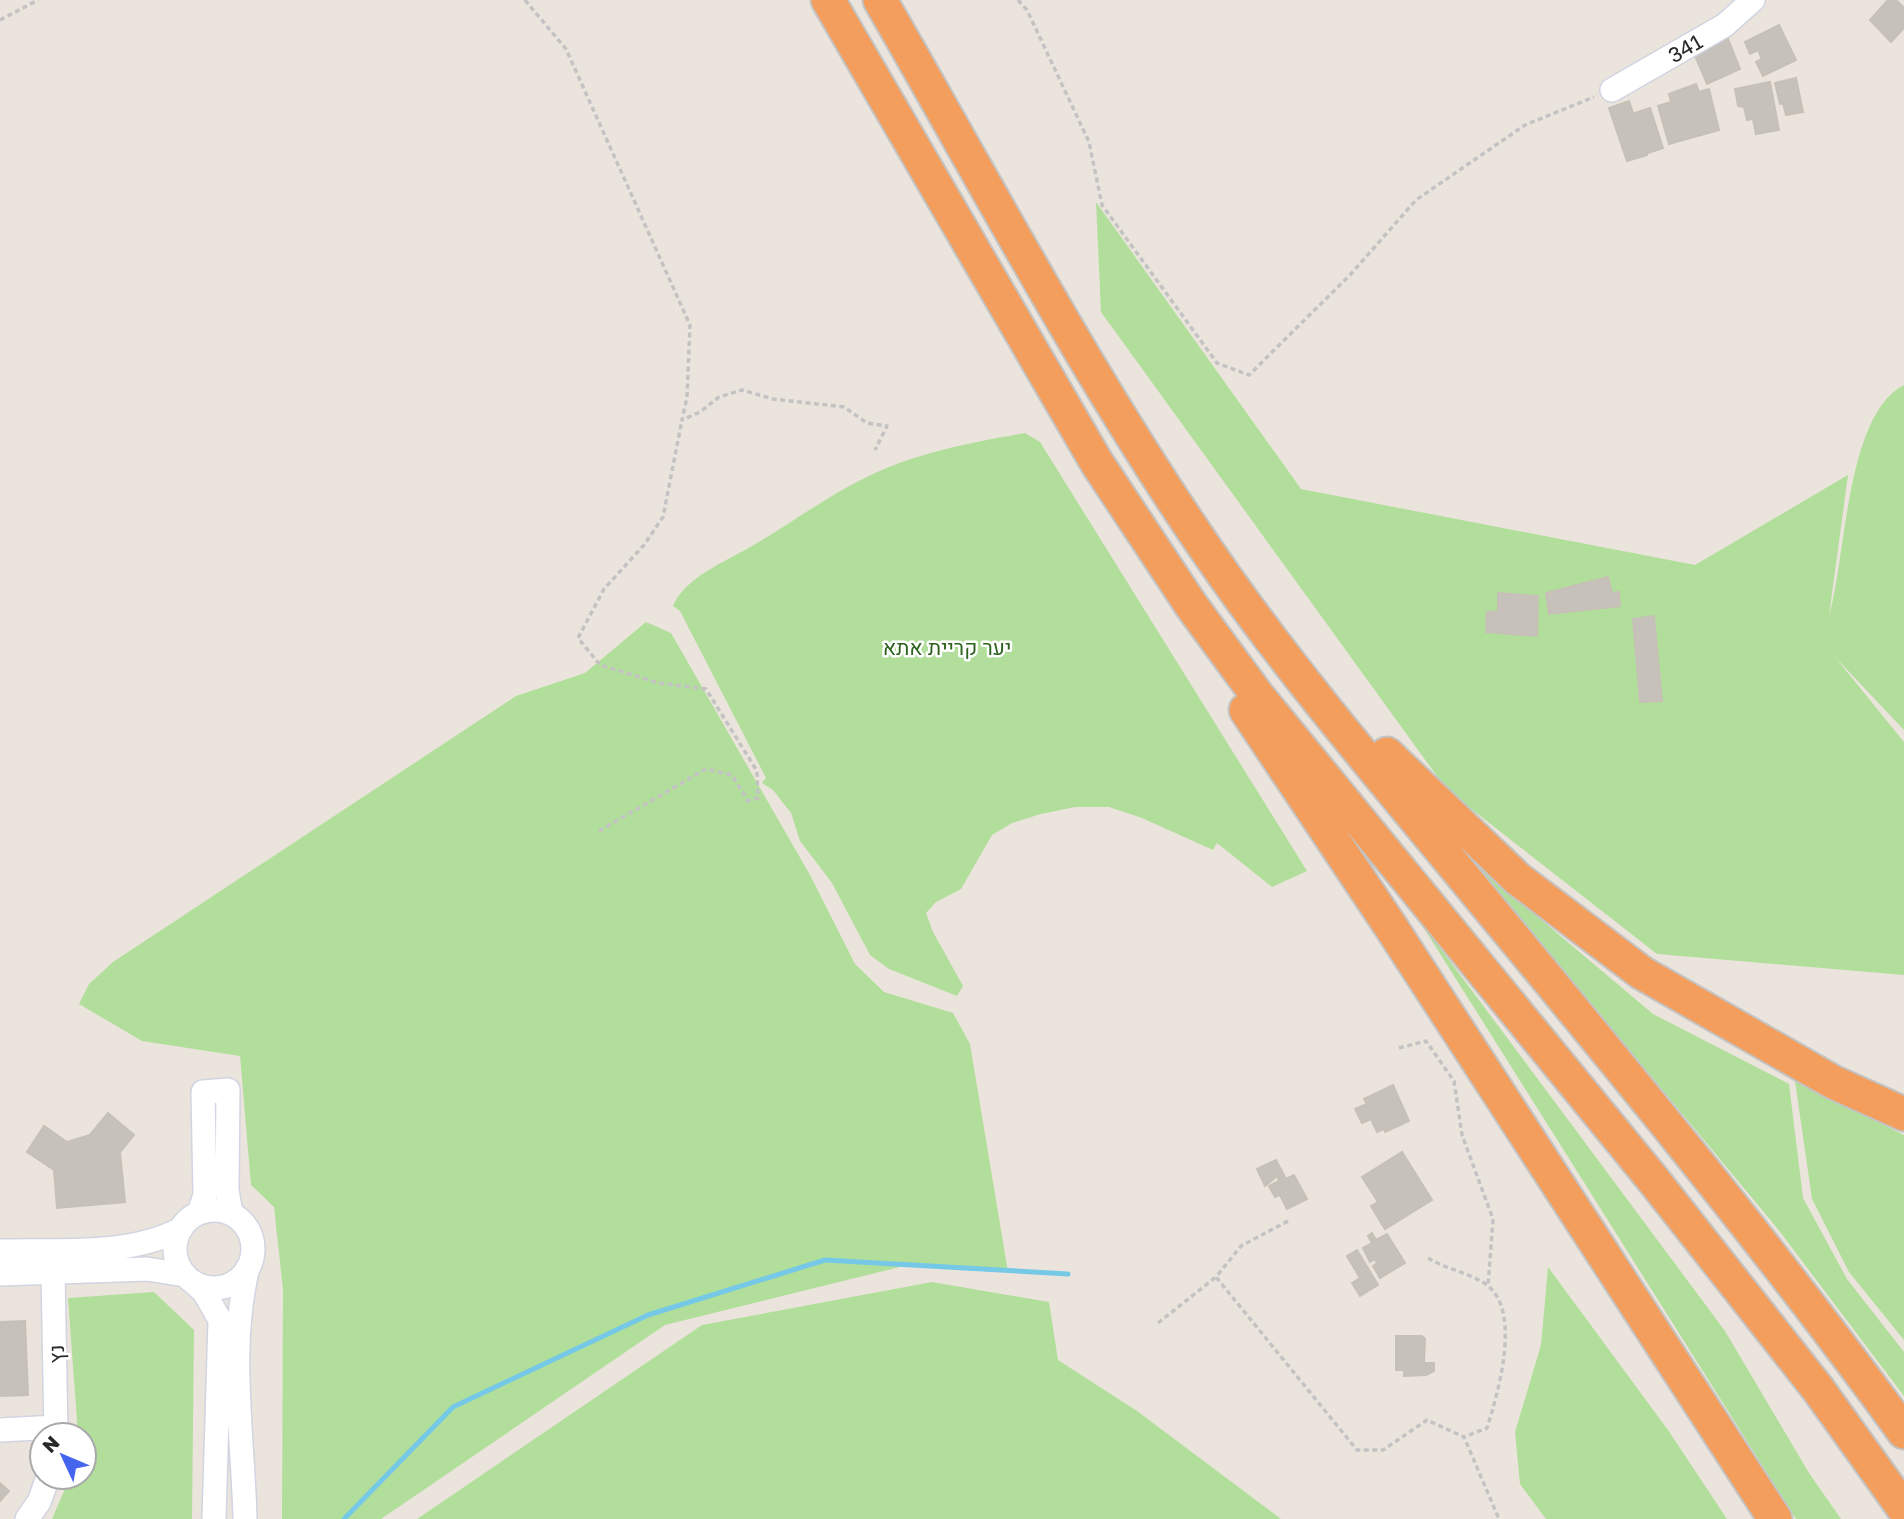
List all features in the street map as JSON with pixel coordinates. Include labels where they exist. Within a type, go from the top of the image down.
[{"type":"highway","points":[[828,0],[1062,405],[1255,724],[1391,927],[1775,1519]]},
{"type":"highway","points":[[880,0],[1101,382],[1182,513],[1293,667],[1626,1073],[1853,1362],[1904,1432]]},
{"type":"highway","points":[[1062,405],[1144,537],[1257,695],[1599,1112],[1818,1389],[1903,1507]]},
{"type":"highway","points":[[1182,513],[1333,697],[1451,818],[1518,879],[1643,973],[1833,1082],[1904,1114]]},
{"type":"street","name":"341","points":[[1612,90],[1725,25],[1753,0]]},
{"type":"street","points":[[199,1213],[205,1195],[203,1093],[228,1090],[227,1190],[231,1214]]},
{"type":"street","points":[[0,1251],[129,1247],[161,1240],[181,1229],[199,1213],[212,1210],[231,1214],[247,1228],[252,1240],[242,1293],[238,1350],[245,1519]]},
{"type":"street","points":[[181,1229],[175,1248],[177,1261],[189,1278],[204,1292],[220,1320],[214,1519]]},
{"type":"street","points":[[0,1274],[147,1269],[217,1287],[231,1284],[248,1267]]},
{"type":"street","name":"נץ","points":[[53,1272],[56,1421]]},
{"type":"street","points":[[0,1430],[28,1430]]},
{"type":"street","points":[[27,1519],[43,1491]]},
{"type":"path","points":[[0,20],[38,0]]},
{"type":"path","points":[[525,0],[566,49],[690,325],[687,397],[663,517],[644,545],[604,589],[578,638],[600,665],[659,683],[706,689],[757,771],[758,798],[748,801],[732,775],[706,769],[599,831]]},
{"type":"path","points":[[1018,0],[1027,10],[1089,142],[1102,205],[1217,363],[1249,374],[1350,275],[1416,200],[1525,125],[1612,90]]},
{"type":"path","points":[[682,420],[700,412],[719,397],[742,390],[773,399],[844,407],[867,423],[887,426],[875,450]]},
{"type":"path","points":[[1399,1048],[1426,1041],[1454,1081],[1462,1135],[1493,1219],[1488,1286]]},
{"type":"path","points":[[1158,1323],[1216,1276],[1241,1246],[1288,1221]]},
{"type":"path","points":[[1428,1258],[1488,1286],[1505,1313],[1501,1382],[1487,1428],[1464,1437]]},
{"type":"path","points":[[1216,1276],[1357,1450],[1383,1450],[1426,1420],[1464,1437],[1499,1519]]},
{"type":"green space","points":[[1096,202],[1301,489],[1695,565],[1848,475],[1829,616],[1859,456],[1870,425],[1885,401],[1904,385],[1904,730],[1835,657],[1904,742],[1904,975],[1657,954],[1447,790],[1101,312]]},
{"type":"green space","name":"יער קריית אתא","points":[[1025,433],[1040,442],[1307,871],[1272,887],[1217,843],[1213,850],[1142,818],[1109,807],[1075,807],[1012,823],[992,835],[961,889],[936,902],[926,913],[933,932],[963,986],[957,996],[889,969],[870,955],[832,883],[800,841],[791,813],[773,790],[762,783],[766,778],[680,611],[673,606],[696,578],[871,475],[927,454]]},
{"type":"green space","points":[[646,622],[671,633],[810,875],[855,964],[884,992],[953,1013],[970,1044],[1008,1272],[908,1265],[665,1325],[381,1519],[282,1519],[283,1290],[274,1207],[251,1185],[240,1056],[142,1041],[79,1004],[89,984],[113,962],[516,696],[585,673]]},
{"type":"green space","points":[[1475,864],[1653,1014],[1789,1084],[1803,1198],[1847,1279],[1904,1352],[1904,1396],[1777,1228]]},
{"type":"green space","points":[[1415,914],[1725,1331],[1809,1473],[1841,1519],[1796,1519]]},
{"type":"green space","points":[[1795,1081],[1904,1135],[1904,1340],[1849,1272],[1812,1199]]},
{"type":"green space","points":[[1548,1267],[1668,1430],[1727,1519],[1546,1519],[1520,1484],[1515,1432],[1541,1345]]},
{"type":"green space","points":[[932,1282],[1049,1302],[1058,1360],[1137,1411],[1281,1519],[417,1519],[702,1325]]},
{"type":"green space","points":[[154,1292],[194,1330],[192,1519],[52,1519],[64,1491],[98,1491],[98,1421],[77,1421],[68,1298]]},
{"type":"building","points":[[1888,0],[1896,0],[1904,8],[1904,28],[1891,42],[1870,20]]},
{"type":"building","points":[[1779,25],[1796,60],[1763,76],[1756,62],[1762,59],[1758,50],[1750,54],[1745,42]]},
{"type":"building","points":[[1727,36],[1740,69],[1707,84],[1693,51]]},
{"type":"building","points":[[1796,78],[1803,112],[1786,115],[1775,83]]},
{"type":"building","points":[[1770,82],[1779,130],[1756,134],[1753,119],[1747,120],[1744,107],[1738,106],[1735,89]]},
{"type":"building","points":[[1696,84],[1699,92],[1709,89],[1719,130],[1669,144],[1658,106],[1671,102],[1669,94]]},
{"type":"building","points":[[1629,101],[1647,155],[1627,161],[1609,108]]},
{"type":"building","points":[[1650,108],[1663,148],[1648,153],[1635,113]]},
{"type":"building","points":[[1608,577],[1612,593],[1619,592],[1620,606],[1549,614],[1546,593]]},
{"type":"building","points":[[1498,593],[1538,596],[1537,636],[1486,632],[1487,612],[1498,611]]},
{"type":"building","points":[[1654,616],[1662,701],[1640,702],[1633,619]]},
{"type":"building","points":[[1393,1085],[1409,1121],[1385,1132],[1384,1129],[1377,1132],[1371,1119],[1362,1123],[1355,1109],[1367,1104],[1364,1099]]},
{"type":"building","points":[[108,1113],[134,1135],[120,1152],[125,1202],[57,1208],[54,1170],[27,1152],[44,1126],[67,1142],[90,1135]]},
{"type":"building","points":[[1402,1152],[1432,1200],[1385,1229],[1371,1206],[1378,1202],[1362,1177]]},
{"type":"building","points":[[1276,1160],[1286,1179],[1294,1175],[1307,1199],[1287,1209],[1280,1195],[1275,1197],[1269,1186],[1279,1181],[1277,1176],[1265,1186],[1257,1169]]},
{"type":"building","points":[[1372,1233],[1376,1240],[1387,1234],[1405,1263],[1380,1278],[1373,1266],[1377,1263],[1375,1259],[1370,1262],[1363,1248],[1372,1243],[1368,1236]]},
{"type":"building","points":[[1357,1250],[1378,1285],[1360,1296],[1352,1283],[1360,1278],[1347,1256]]},
{"type":"building","points":[[25,1321],[28,1395],[0,1396],[0,1322]]},
{"type":"building","points":[[1396,1336],[1422,1336],[1425,1339],[1424,1363],[1434,1363],[1434,1371],[1426,1375],[1404,1376],[1404,1370],[1396,1370]]},
{"type":"building","points":[[0,1483],[9,1491],[0,1501]]},
{"type":"waterway","points":[[344,1519],[453,1407],[648,1315],[825,1260],[1068,1274]]}]
